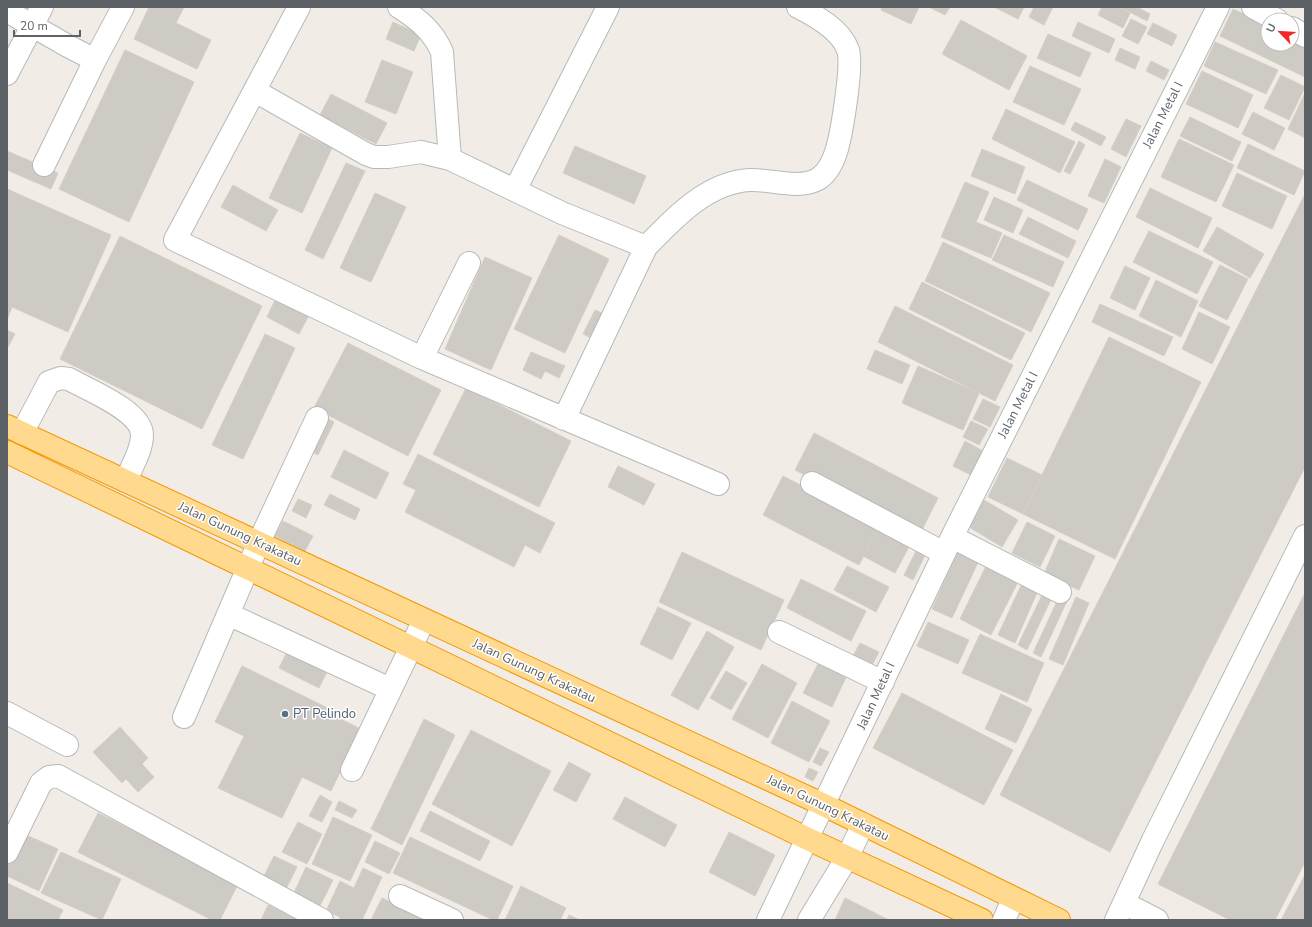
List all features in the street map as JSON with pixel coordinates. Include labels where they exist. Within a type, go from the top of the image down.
[{"type":"highway","name":"Jalan Gunung Krakatau","points":[[15,430],[824,805],[1013,899],[1059,920]]},
{"type":"highway","name":"Jalan Gunung Krakatau","points":[[7,452],[808,839],[848,856],[982,920]]},
{"type":"street","points":[[7,74],[42,7]]},
{"type":"street","points":[[44,164],[123,7]]},
{"type":"street","points":[[299,7],[175,240],[422,358],[718,484]]},
{"type":"street","points":[[399,7],[419,20],[438,42],[442,52],[450,159]]},
{"type":"street","points":[[515,190],[608,7]]},
{"type":"street","points":[[564,419],[646,247],[666,226],[704,196],[721,186],[737,181],[751,180],[808,184],[820,178],[827,172],[837,148],[846,101],[850,58],[842,39],[834,30],[798,7]]},
{"type":"street","name":"Jalan Metal I","points":[[768,920],[948,545],[1218,7]]},
{"type":"street","points":[[1253,7],[1262,12]]},
{"type":"street","points":[[7,11],[95,60]]},
{"type":"street","points":[[255,91],[366,154],[374,157],[388,157],[421,152],[450,159],[562,213],[646,247]]},
{"type":"street","points":[[422,358],[469,263]]},
{"type":"street","points":[[15,430],[49,382],[61,378],[69,379],[126,410],[139,425],[142,434],[141,446],[126,481]]},
{"type":"street","points":[[184,717],[259,542],[317,418]]},
{"type":"street","points":[[812,482],[948,545],[1060,592]]},
{"type":"street","points":[[1157,920],[1120,911],[1156,833],[1305,536]]},
{"type":"street","points":[[228,614],[390,689]]},
{"type":"street","points":[[352,770],[424,620]]},
{"type":"street","points":[[779,632],[883,682]]},
{"type":"street","points":[[7,713],[66,745]]},
{"type":"street","points":[[7,852],[41,783],[49,776],[58,776],[322,920]]},
{"type":"street","points":[[810,920],[848,856],[863,824]]},
{"type":"street","points":[[400,896],[452,920]]},
{"type":"street","points":[[1004,920],[1013,899]]},
{"type":"building","points":[[149,7],[184,7],[176,23],[211,40],[197,69],[134,39]]},
{"type":"building","points":[[882,7],[919,7],[911,24],[881,10]]},
{"type":"building","points":[[929,7],[950,7],[945,15]]},
{"type":"building","points":[[994,7],[1024,7],[1018,19]]},
{"type":"building","points":[[1034,7],[1053,7],[1044,25],[1029,17]]},
{"type":"building","points":[[1102,7],[1118,7],[1130,13],[1123,28],[1098,15]]},
{"type":"building","points":[[1120,7],[1137,7],[1150,14],[1147,21]]},
{"type":"building","points":[[1233,9],[1260,22],[1260,52],[1300,52],[1300,42],[1305,45],[1305,77],[1220,36]]},
{"type":"building","points":[[1131,19],[1147,27],[1138,44],[1122,36]]},
{"type":"building","points":[[961,20],[1027,56],[1009,90],[942,54]]},
{"type":"building","points":[[393,22],[421,35],[414,51],[386,39]]},
{"type":"building","points":[[1078,22],[1115,39],[1109,53],[1072,36]]},
{"type":"building","points":[[1153,23],[1177,35],[1172,46],[1147,34]]},
{"type":"building","points":[[1048,34],[1091,53],[1080,77],[1037,58]]},
{"type":"building","points":[[1215,42],[1278,70],[1266,94],[1204,66]]},
{"type":"building","points":[[1120,48],[1140,57],[1135,69],[1115,60]]},
{"type":"building","points":[[125,50],[194,82],[129,222],[59,189]]},
{"type":"building","points":[[382,60],[413,72],[396,114],[365,102]]},
{"type":"building","points":[[1151,61],[1169,70],[1164,80],[1146,71]]},
{"type":"building","points":[[1030,66],[1081,89],[1064,125],[1013,102]]},
{"type":"building","points":[[1202,71],[1253,95],[1238,128],[1186,104]]},
{"type":"building","points":[[1281,75],[1305,87],[1289,120],[1264,108]]},
{"type":"building","points":[[331,94],[387,123],[376,144],[320,115]]},
{"type":"building","points":[[1305,95],[1305,138],[1288,129]]},
{"type":"building","points":[[1006,109],[1075,142],[1060,173],[992,139]]},
{"type":"building","points":[[1253,112],[1285,128],[1274,150],[1242,134]]},
{"type":"building","points":[[1190,117],[1241,142],[1232,161],[1180,136]]},
{"type":"building","points":[[1126,119],[1141,126],[1126,157],[1111,149]]},
{"type":"building","points":[[1075,122],[1106,137],[1101,146],[1071,130]]},
{"type":"building","points":[[300,133],[332,148],[302,213],[269,198]]},
{"type":"building","points":[[1179,139],[1234,165],[1216,202],[1161,177]]},
{"type":"building","points":[[1079,141],[1085,145],[1070,174],[1064,171]]},
{"type":"building","points":[[1248,144],[1305,171],[1294,195],[1237,168]]},
{"type":"building","points":[[575,146],[646,176],[634,204],[563,173]]},
{"type":"building","points":[[982,149],[1025,167],[1015,194],[971,176]]},
{"type":"building","points":[[7,151],[58,173],[51,189],[7,170]]},
{"type":"building","points":[[1105,159],[1121,167],[1104,203],[1088,196]]},
{"type":"building","points":[[346,163],[365,171],[323,259],[305,250]]},
{"type":"building","points":[[1237,173],[1287,196],[1272,229],[1222,206]]},
{"type":"building","points":[[1027,180],[1088,209],[1078,230],[1017,200]]},
{"type":"building","points":[[965,182],[989,192],[976,222],[1002,233],[991,258],[941,237]]},
{"type":"building","points":[[233,185],[278,210],[266,231],[221,207]]},
{"type":"building","points":[[1150,188],[1212,218],[1198,248],[1136,217]]},
{"type":"building","points":[[7,189],[111,235],[68,332],[12,307],[7,320]]},
{"type":"building","points":[[375,193],[406,207],[371,282],[340,268]]},
{"type":"building","points":[[1305,194],[1305,467],[1110,852],[1000,795]]},
{"type":"building","points":[[994,197],[1023,210],[1013,233],[984,220]]},
{"type":"building","points":[[1028,217],[1076,241],[1068,258],[1019,234]]},
{"type":"building","points":[[1217,227],[1264,254],[1250,278],[1203,251]]},
{"type":"building","points":[[1149,231],[1213,262],[1197,294],[1133,262]]},
{"type":"building","points":[[559,235],[609,259],[565,353],[514,329]]},
{"type":"building","points":[[1004,235],[1064,262],[1053,287],[992,260]]},
{"type":"building","points":[[120,236],[262,306],[202,429],[60,359]]},
{"type":"building","points":[[943,242],[1050,293],[1031,332],[925,281]]},
{"type":"building","points":[[485,257],[532,278],[491,370],[445,349]]},
{"type":"building","points":[[1220,265],[1248,279],[1227,320],[1199,306]]},
{"type":"building","points":[[1125,266],[1150,278],[1135,310],[1110,298]]},
{"type":"building","points":[[1156,280],[1198,301],[1181,337],[1139,316]]},
{"type":"building","points":[[922,282],[1025,333],[1011,360],[909,309]]},
{"type":"building","points":[[276,298],[309,315],[299,334],[267,317]]},
{"type":"building","points":[[1100,304],[1173,337],[1164,356],[1092,322]]},
{"type":"building","points":[[895,306],[1013,365],[995,401],[878,342]]},
{"type":"building","points":[[595,310],[604,314],[593,339],[583,334]]},
{"type":"building","points":[[1199,312],[1230,327],[1212,364],[1182,349]]},
{"type":"building","points":[[7,330],[15,334],[8,347],[7,347]]},
{"type":"building","points":[[265,334],[295,348],[243,459],[212,445]]},
{"type":"building","points":[[1109,337],[1201,382],[1115,559],[1023,514]]},
{"type":"building","points":[[348,343],[441,390],[408,456],[314,408]]},
{"type":"building","points":[[875,350],[910,365],[902,384],[867,369]]},
{"type":"building","points":[[531,352],[565,366],[559,378],[545,371],[541,379],[523,370]]},
{"type":"building","points":[[918,366],[979,393],[963,430],[902,403]]},
{"type":"building","points":[[466,388],[571,441],[539,507],[433,454]]},
{"type":"building","points":[[983,399],[1000,407],[990,427],[973,419]]},
{"type":"building","points":[[322,415],[334,422],[318,455],[305,448]]},
{"type":"building","points":[[971,421],[988,429],[979,445],[963,437]]},
{"type":"building","points":[[814,433],[938,498],[920,534],[795,470]]},
{"type":"building","points":[[965,441],[983,451],[971,475],[953,466]]},
{"type":"building","points":[[344,450],[389,473],[376,499],[331,477]]},
{"type":"building","points":[[418,454],[555,523],[540,553],[525,545],[514,567],[405,512],[416,490],[403,484]]},
{"type":"building","points":[[1007,458],[1042,475],[1023,514],[988,497]]},
{"type":"building","points":[[618,466],[655,484],[644,505],[608,487]]},
{"type":"building","points":[[783,476],[879,526],[859,565],[763,515]]},
{"type":"building","points":[[330,494],[360,509],[355,520],[324,505]]},
{"type":"building","points":[[298,499],[312,505],[306,518],[292,511]]},
{"type":"building","points":[[984,500],[1018,520],[1002,547],[969,527]]},
{"type":"building","points":[[283,521],[313,536],[305,551],[275,536]]},
{"type":"building","points":[[1027,522],[1055,536],[1040,567],[1012,553]]},
{"type":"building","points":[[879,526],[911,543],[895,573],[863,556]]},
{"type":"building","points":[[1059,539],[1095,556],[1079,590],[1044,574]]},
{"type":"building","points":[[960,547],[981,556],[952,618],[932,609]]},
{"type":"building","points":[[917,549],[926,553],[913,580],[904,575]]},
{"type":"building","points":[[682,552],[784,600],[761,650],[659,602]]},
{"type":"building","points":[[989,560],[1021,576],[991,635],[960,619]]},
{"type":"building","points":[[847,566],[889,587],[876,612],[834,590]]},
{"type":"building","points":[[801,579],[866,611],[851,641],[787,608]]},
{"type":"building","points":[[1024,579],[1040,586],[1015,643],[998,635]]},
{"type":"building","points":[[1045,589],[1054,593],[1027,650],[1018,645]]},
{"type":"building","points":[[1305,593],[1305,862],[1275,920],[1230,920],[1158,884]]},
{"type":"building","points":[[1059,597],[1067,601],[1041,657],[1033,653]]},
{"type":"building","points":[[1076,597],[1089,603],[1063,665],[1049,659]]},
{"type":"building","points":[[658,607],[691,623],[672,660],[640,644]]},
{"type":"building","points":[[928,622],[969,640],[958,664],[917,646]]},
{"type":"building","points":[[707,631],[734,647],[698,710],[671,695]]},
{"type":"building","points":[[980,634],[1044,663],[1027,702],[962,673]]},
{"type":"building","points":[[860,643],[879,652],[871,667],[852,658]]},
{"type":"building","points":[[290,646],[330,666],[319,688],[279,668]]},
{"type":"building","points":[[820,660],[848,673],[832,707],[803,693]]},
{"type":"building","points":[[762,664],[797,683],[768,738],[732,719]]},
{"type":"building","points":[[242,666],[334,711],[332,715],[361,729],[331,791],[302,777],[282,818],[218,788],[244,736],[215,722]]},
{"type":"building","points":[[726,671],[747,683],[731,710],[710,698]]},
{"type":"building","points":[[902,693],[1013,750],[984,805],[873,748]]},
{"type":"building","points":[[1001,694],[1032,709],[1016,743],[985,729]]},
{"type":"building","points":[[792,701],[830,721],[809,762],[771,743]]},
{"type":"building","points":[[424,719],[455,735],[402,845],[371,829]]},
{"type":"building","points":[[120,727],[148,758],[142,764],[154,777],[138,792],[126,779],[122,783],[93,752]]},
{"type":"building","points":[[471,730],[551,771],[512,846],[432,804]]},
{"type":"building","points":[[820,748],[829,752],[821,766],[813,762]]},
{"type":"building","points":[[569,762],[591,774],[576,802],[553,790]]},
{"type":"building","points":[[809,768],[818,772],[813,781],[805,777]]},
{"type":"building","points":[[320,795],[332,802],[322,822],[309,816]]},
{"type":"building","points":[[625,797],[677,825],[665,847],[613,819]]},
{"type":"building","points":[[339,801],[357,810],[352,818],[335,810]]},
{"type":"building","points":[[430,811],[490,841],[480,861],[420,831]]},
{"type":"building","points":[[98,813],[238,884],[220,920],[212,920],[78,852]]},
{"type":"building","points":[[333,817],[372,835],[350,881],[312,864]]},
{"type":"building","points":[[298,822],[322,834],[307,864],[282,852]]},
{"type":"building","points":[[19,832],[58,849],[39,891],[7,876],[7,859]]},
{"type":"building","points":[[729,832],[775,855],[755,896],[709,872]]},
{"type":"building","points":[[410,837],[513,886],[497,920],[493,920],[393,873]]},
{"type":"building","points":[[375,841],[400,853],[389,874],[365,862]]},
{"type":"building","points":[[61,852],[121,879],[102,920],[41,893]]},
{"type":"building","points":[[274,856],[297,867],[285,891],[262,880]]},
{"type":"building","points":[[306,867],[333,880],[318,910],[292,897]]},
{"type":"building","points":[[363,868],[382,877],[362,920],[340,920],[340,917],[326,911],[340,881],[354,888]]},
{"type":"building","points":[[1305,875],[1305,920],[1281,920]]},
{"type":"building","points":[[7,883],[63,910],[58,920],[7,920]]},
{"type":"building","points":[[521,886],[566,908],[560,920],[505,920]]},
{"type":"building","points":[[382,898],[421,917],[419,920],[371,920]]},
{"type":"building","points":[[845,898],[889,920],[835,920]]},
{"type":"building","points":[[268,905],[299,920],[261,920]]},
{"type":"building","points":[[569,915],[580,920],[567,920]]},
{"type":"place","name":"PT Pelindo","points":[[285,714]]}]
